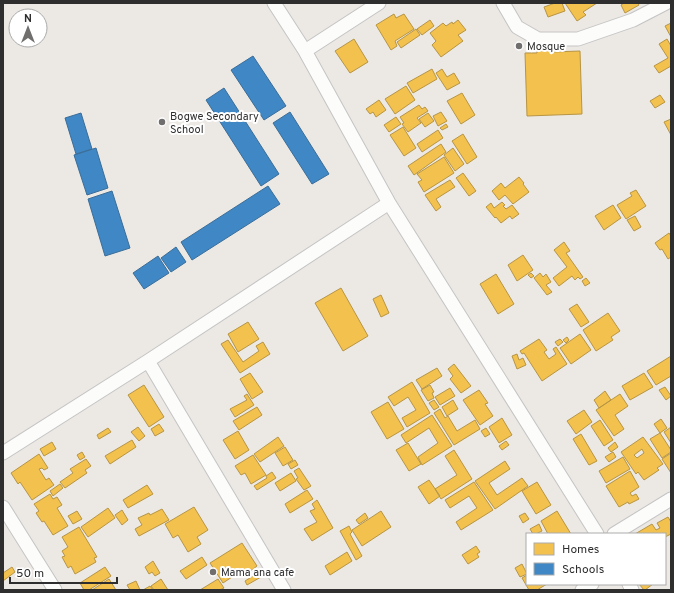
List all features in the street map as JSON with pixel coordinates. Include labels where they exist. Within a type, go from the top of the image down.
[{"type":"street","points":[[274,3],[305,52],[389,203],[596,533]]},
{"type":"street","points":[[305,52],[379,3]]},
{"type":"street","points":[[503,3],[517,27],[538,39],[578,39],[633,20],[666,3]]},
{"type":"street","points":[[3,453],[148,361],[389,203]]},
{"type":"street","points":[[148,361],[284,590]]},
{"type":"street","points":[[616,533],[671,499]]},
{"type":"street","points":[[3,507],[55,590]]},
{"type":"building: Homes","points":[[555,3],[562,3],[565,11],[548,17],[544,7]]},
{"type":"building: Homes","points":[[565,3],[597,3],[583,12],[586,15],[577,21]]},
{"type":"building: Homes","points":[[624,3],[638,3],[639,5],[625,13],[621,5]]},
{"type":"building: Homes","points":[[394,14],[396,18],[404,14],[414,29],[395,41],[397,46],[391,50],[376,25]]},
{"type":"building: Homes","points":[[430,20],[434,26],[422,35],[417,29]]},
{"type":"building: Homes","points":[[458,20],[466,30],[458,35],[463,41],[441,57],[432,45],[436,41],[430,33],[443,23],[446,26],[452,22],[453,24]]},
{"type":"building: Homes","points":[[671,23],[671,37],[665,26]]},
{"type":"building: Homes","points":[[416,29],[420,35],[401,48],[397,42]]},
{"type":"building: Homes","points":[[354,39],[368,62],[350,73],[335,51]]},
{"type":"building: Homes","points":[[667,39],[671,46],[671,66],[659,73],[654,66],[668,58],[659,44]]},
{"type":"building: Homes","points":[[553,48],[553,52],[580,51],[582,114],[527,116],[525,53],[537,53],[537,49]]},
{"type":"building: Homes","points":[[432,69],[437,79],[413,93],[407,83]]},
{"type":"building: Homes","points":[[442,69],[447,77],[454,73],[460,83],[447,90],[436,73]]},
{"type":"building: Homes","points":[[406,86],[415,100],[395,114],[385,99]]},
{"type":"building: Homes","points":[[462,93],[475,115],[461,124],[447,101]]},
{"type":"building: Homes","points":[[660,95],[665,102],[655,108],[650,101]]},
{"type":"building: Homes","points":[[379,100],[386,110],[376,117],[373,112],[370,114],[366,109]]},
{"type":"building: Homes","points":[[419,105],[422,109],[425,107],[428,111],[417,118],[421,123],[408,132],[402,124],[404,123],[400,117]]},
{"type":"building: Homes","points":[[441,112],[447,121],[438,126],[433,116]]},
{"type":"building: Homes","points":[[428,113],[434,121],[425,127],[419,119]]},
{"type":"building: Homes","points":[[396,117],[401,124],[389,132],[384,125]]},
{"type":"building: Homes","points":[[671,119],[671,135],[664,122]]},
{"type":"building: Homes","points":[[446,124],[448,127],[442,130],[440,128]]},
{"type":"building: Homes","points":[[403,127],[416,148],[404,156],[390,135]]},
{"type":"building: Homes","points":[[438,130],[443,138],[422,152],[417,144]]},
{"type":"building: Homes","points":[[463,134],[477,157],[467,164],[452,141]]},
{"type":"building: Homes","points":[[441,144],[446,152],[414,175],[408,166]]},
{"type":"building: Homes","points":[[453,148],[464,164],[455,171],[444,155]]},
{"type":"building: Homes","points":[[444,157],[454,173],[424,192],[418,182],[422,180],[417,174]]},
{"type":"building: Homes","points":[[463,173],[476,191],[469,196],[456,178]]},
{"type":"building: Homes","points":[[519,177],[529,192],[513,204],[505,195],[499,200],[492,191],[501,183],[505,188]]},
{"type":"building: Homes","points":[[450,180],[455,187],[436,199],[441,207],[436,211],[425,195]]},
{"type":"building: Homes","points":[[636,190],[646,206],[626,219],[617,205],[632,196],[630,193]]},
{"type":"building: Homes","points":[[502,202],[506,209],[512,205],[519,214],[512,219],[510,216],[501,223],[486,207],[491,203],[494,208]]},
{"type":"building: Homes","points":[[613,205],[621,218],[604,230],[595,216]]},
{"type":"building: Homes","points":[[635,216],[641,227],[634,231],[627,220]]},
{"type":"building: Homes","points":[[669,233],[671,236],[671,257],[668,259],[662,249],[660,250],[655,243]]},
{"type":"building: Homes","points":[[564,242],[570,251],[566,253],[583,277],[580,279],[578,277],[575,280],[572,276],[559,286],[553,278],[567,267],[554,250]]},
{"type":"building: Homes","points":[[523,255],[533,270],[517,281],[508,265]]},
{"type":"building: Homes","points":[[531,273],[534,276],[531,278],[528,275]]},
{"type":"building: Homes","points":[[540,273],[543,277],[546,274],[551,282],[546,285],[552,292],[547,295],[534,278]]},
{"type":"building: Homes","points":[[496,274],[514,304],[498,314],[480,284]]},
{"type":"building: Homes","points":[[586,278],[590,283],[585,286],[582,281]]},
{"type":"building: Homes","points":[[341,288],[368,336],[343,351],[315,303]]},
{"type":"building: Homes","points":[[381,295],[389,313],[381,317],[373,299]]},
{"type":"building: Homes","points":[[577,304],[589,322],[581,327],[569,309]]},
{"type":"building: Homes","points":[[608,313],[620,331],[611,337],[613,340],[596,351],[583,330]]},
{"type":"building: Homes","points":[[248,322],[259,339],[238,352],[228,334]]},
{"type":"building: Homes","points":[[580,334],[591,350],[571,364],[560,348]]},
{"type":"building: Homes","points":[[567,337],[569,340],[566,343],[563,340]]},
{"type":"building: Homes","points":[[539,339],[547,350],[544,352],[549,359],[556,354],[553,349],[556,347],[567,364],[542,381],[524,353],[522,354],[520,351]]},
{"type":"building: Homes","points":[[560,339],[563,342],[558,346],[555,342]]},
{"type":"building: Homes","points":[[228,340],[243,362],[259,351],[256,346],[263,342],[270,354],[240,373],[221,344]]},
{"type":"building: Homes","points":[[517,354],[519,360],[523,358],[526,365],[517,369],[512,356]]},
{"type":"building: Homes","points":[[671,356],[671,376],[656,385],[647,371]]},
{"type":"building: Homes","points":[[454,364],[471,386],[461,393],[450,379],[453,376],[448,369]]},
{"type":"building: Homes","points":[[437,368],[442,376],[422,389],[416,380]]},
{"type":"building: Homes","points":[[250,373],[263,392],[252,399],[240,379]]},
{"type":"building: Homes","points":[[644,373],[653,387],[630,400],[622,386]]},
{"type":"building: Homes","points":[[412,382],[430,413],[407,427],[402,418],[416,410],[408,397],[394,406],[388,397]]},
{"type":"building: Homes","points":[[144,385],[164,417],[149,427],[128,395]]},
{"type":"building: Homes","points":[[430,385],[434,392],[432,393],[434,398],[428,401],[421,390]]},
{"type":"building: Homes","points":[[665,387],[671,396],[666,400],[659,390]]},
{"type":"building: Homes","points":[[450,388],[455,396],[440,405],[435,397]]},
{"type":"building: Homes","points":[[479,390],[488,403],[485,404],[493,416],[480,425],[463,400]]},
{"type":"building: Homes","points":[[605,391],[611,400],[599,408],[594,400]]},
{"type":"building: Homes","points":[[247,394],[254,405],[235,417],[230,409],[247,400],[244,396]]},
{"type":"building: Homes","points":[[620,394],[628,406],[615,415],[624,429],[614,436],[596,410]]},
{"type":"building: Homes","points":[[434,400],[439,407],[434,410],[429,403]]},
{"type":"building: Homes","points":[[453,400],[458,409],[447,416],[442,407]]},
{"type":"building: Homes","points":[[388,402],[404,429],[387,439],[371,412]]},
{"type":"building: Homes","points":[[257,407],[262,415],[239,430],[233,421]]},
{"type":"building: Homes","points":[[440,409],[445,418],[448,416],[457,431],[475,420],[480,429],[454,445],[434,413]]},
{"type":"building: Homes","points":[[584,410],[592,422],[576,434],[567,421]]},
{"type":"building: Homes","points":[[432,415],[452,446],[422,465],[418,457],[438,443],[429,428],[406,443],[401,435]]},
{"type":"building: Homes","points":[[502,418],[512,435],[499,443],[489,427]]},
{"type":"building: Homes","points":[[661,419],[667,428],[660,433],[654,424]]},
{"type":"building: Homes","points":[[600,420],[613,440],[604,446],[591,426]]},
{"type":"building: Homes","points":[[159,424],[164,431],[155,436],[151,429]]},
{"type":"building: Homes","points":[[138,427],[145,436],[139,441],[131,432]]},
{"type":"building: Homes","points":[[671,427],[671,443],[664,432]]},
{"type":"building: Homes","points":[[108,428],[111,432],[99,439],[97,435]]},
{"type":"building: Homes","points":[[486,428],[490,434],[485,437],[481,431]]},
{"type":"building: Homes","points":[[238,431],[249,450],[235,459],[223,440]]},
{"type":"building: Homes","points":[[660,433],[671,450],[671,452],[662,458],[650,439]]},
{"type":"building: Homes","points":[[581,434],[597,461],[589,465],[573,439]]},
{"type":"building: Homes","points":[[278,437],[284,446],[260,462],[254,454]]},
{"type":"building: Homes","points":[[643,437],[663,464],[657,468],[659,470],[644,480],[638,472],[636,474],[621,452]],"holes":[[[642,449],[644,453],[637,458],[634,455]]]},
{"type":"building: Homes","points":[[132,440],[136,447],[110,464],[105,456]]},
{"type":"building: Homes","points":[[506,441],[509,445],[502,450],[499,446]]},
{"type":"building: Homes","points":[[52,442],[56,449],[44,456],[40,449]]},
{"type":"building: Homes","points":[[615,442],[618,447],[611,452],[608,448]]},
{"type":"building: Homes","points":[[408,443],[421,464],[409,471],[396,450]]},
{"type":"building: Homes","points":[[285,447],[293,460],[283,466],[275,453]]},
{"type":"building: Homes","points":[[454,450],[472,479],[441,499],[435,489],[457,475],[445,456]]},
{"type":"building: Homes","points":[[82,452],[85,457],[80,460],[77,455]]},
{"type":"building: Homes","points":[[613,452],[616,457],[609,462],[605,457]]},
{"type":"building: Homes","points":[[671,453],[671,473],[662,459]]},
{"type":"building: Homes","points":[[39,454],[48,468],[44,470],[42,468],[39,469],[46,480],[49,478],[54,485],[32,500],[20,482],[18,484],[11,473]]},
{"type":"building: Homes","points":[[253,455],[266,475],[251,484],[245,473],[241,475],[235,466]]},
{"type":"building: Homes","points":[[623,457],[630,469],[606,483],[599,471]]},
{"type":"building: Homes","points":[[86,459],[91,466],[85,470],[87,473],[65,488],[60,482],[73,473],[70,469]]},
{"type":"building: Homes","points":[[295,460],[298,465],[291,469],[288,464]]},
{"type":"building: Homes","points":[[505,461],[510,469],[489,483],[497,495],[522,478],[528,486],[495,509],[475,481]]},
{"type":"building: Homes","points":[[299,468],[311,486],[304,490],[296,479],[298,478],[294,471]]},
{"type":"building: Homes","points":[[630,471],[639,487],[630,493],[632,496],[636,494],[639,499],[629,504],[628,502],[619,507],[606,486]]},
{"type":"building: Homes","points":[[272,472],[276,478],[257,490],[254,486],[267,478],[266,476]]},
{"type":"building: Homes","points":[[291,473],[296,481],[280,491],[275,483]]},
{"type":"building: Homes","points":[[429,480],[440,496],[429,504],[418,487]]},
{"type":"building: Homes","points":[[474,482],[493,510],[461,530],[456,522],[477,508],[469,496],[450,508],[445,500]]},
{"type":"building: Homes","points":[[537,482],[551,505],[536,514],[522,491]]},
{"type":"building: Homes","points":[[60,484],[63,488],[53,496],[50,491]]},
{"type":"building: Homes","points":[[147,485],[153,494],[128,508],[123,500]]},
{"type":"building: Homes","points":[[307,490],[313,499],[290,513],[285,504]]},
{"type":"building: Homes","points":[[50,494],[53,499],[57,497],[62,505],[57,508],[68,526],[53,535],[44,521],[42,522],[36,513],[39,511],[34,504]]},
{"type":"building: Homes","points":[[317,500],[333,528],[312,541],[304,529],[317,522],[310,511],[315,509],[312,504]]},
{"type":"building: Homes","points":[[194,507],[208,530],[197,537],[201,544],[188,552],[178,535],[173,538],[165,524]]},
{"type":"building: Homes","points":[[108,508],[115,518],[88,537],[81,527]]},
{"type":"building: Homes","points":[[162,509],[169,520],[139,536],[135,529],[142,525],[138,518],[149,513],[150,515]]},
{"type":"building: Homes","points":[[122,510],[128,520],[122,525],[115,515]]},
{"type":"building: Homes","points":[[77,511],[82,519],[73,524],[68,516]]},
{"type":"building: Homes","points":[[381,511],[391,527],[362,546],[352,530]]},
{"type":"building: Homes","points":[[557,511],[570,533],[547,533],[541,521]]},
{"type":"building: Homes","points":[[365,513],[368,518],[359,524],[356,520]]},
{"type":"building: Homes","points":[[525,513],[529,519],[523,523],[519,516]]},
{"type":"building: Homes","points":[[668,517],[671,522],[671,534],[666,536],[666,533],[637,533],[652,524],[656,530],[660,528],[657,523]]},
{"type":"building: Homes","points":[[539,524],[542,531],[532,533],[530,529]]},
{"type":"building: Homes","points":[[349,526],[352,532],[350,534],[362,556],[356,560],[340,531]]},
{"type":"building: Homes","points":[[79,527],[97,557],[94,558],[96,562],[75,574],[71,566],[68,568],[62,557],[65,556],[62,551],[68,547],[62,537]]},
{"type":"building: Homes","points":[[242,543],[257,566],[244,576],[241,571],[223,583],[210,563]]},
{"type":"building: Homes","points":[[476,546],[480,552],[477,554],[479,557],[468,564],[462,555]]},
{"type":"building: Homes","points":[[347,552],[352,561],[330,575],[325,566]]},
{"type":"building: Homes","points":[[202,557],[207,565],[186,579],[180,571]]},
{"type":"building: Homes","points":[[153,561],[160,573],[155,576],[152,572],[149,574],[145,567]]},
{"type":"building: Homes","points":[[522,564],[526,574],[520,577],[515,568]]},
{"type":"building: Homes","points":[[12,567],[15,572],[3,581],[3,573]]},
{"type":"building: Homes","points":[[105,567],[111,576],[89,590],[84,590],[80,583]]},
{"type":"building: Homes","points":[[258,573],[261,577],[247,585],[245,581]]},
{"type":"building: Homes","points":[[526,576],[526,585],[522,578]]},
{"type":"building: Homes","points":[[109,579],[116,590],[92,590]]},
{"type":"building: Homes","points":[[161,579],[168,590],[154,590],[151,586]]},
{"type":"building: Homes","points":[[218,579],[224,588],[220,590],[200,590]]},
{"type":"building: Homes","points":[[136,581],[140,590],[130,590],[127,585]]},
{"type":"building: Homes","points":[[526,585],[545,585],[537,590],[529,590]]},
{"type":"building: Homes","points":[[640,585],[652,585],[645,590]]},
{"type":"building: Homes","points":[[150,586],[153,590],[143,590]]},
{"type":"building: Schools","points":[[253,56],[286,106],[264,120],[231,70]]},
{"type":"building: Schools","points":[[224,88],[279,174],[261,186],[206,100]]},
{"type":"building: Schools","points":[[290,112],[329,174],[312,184],[273,123]]},
{"type":"building: Schools","points":[[81,113],[92,149],[76,154],[65,118]]},
{"type":"building: Schools","points":[[96,148],[108,188],[87,195],[74,155]]},
{"type":"building: Schools","points":[[268,186],[280,204],[192,260],[181,242]]},
{"type":"building: Schools","points":[[112,191],[130,248],[105,256],[88,199]]},
{"type":"building: Schools","points":[[176,247],[186,262],[171,272],[161,258]]},
{"type":"building: Schools","points":[[158,256],[169,273],[144,289],[133,273]]},
{"type":"place","name":"Mosque","points":[[519,46]]},
{"type":"place","name":"Bogwe Secondary School","points":[[162,122]]},
{"type":"place","name":"Mama ana cafe","points":[[213,572]]}]
